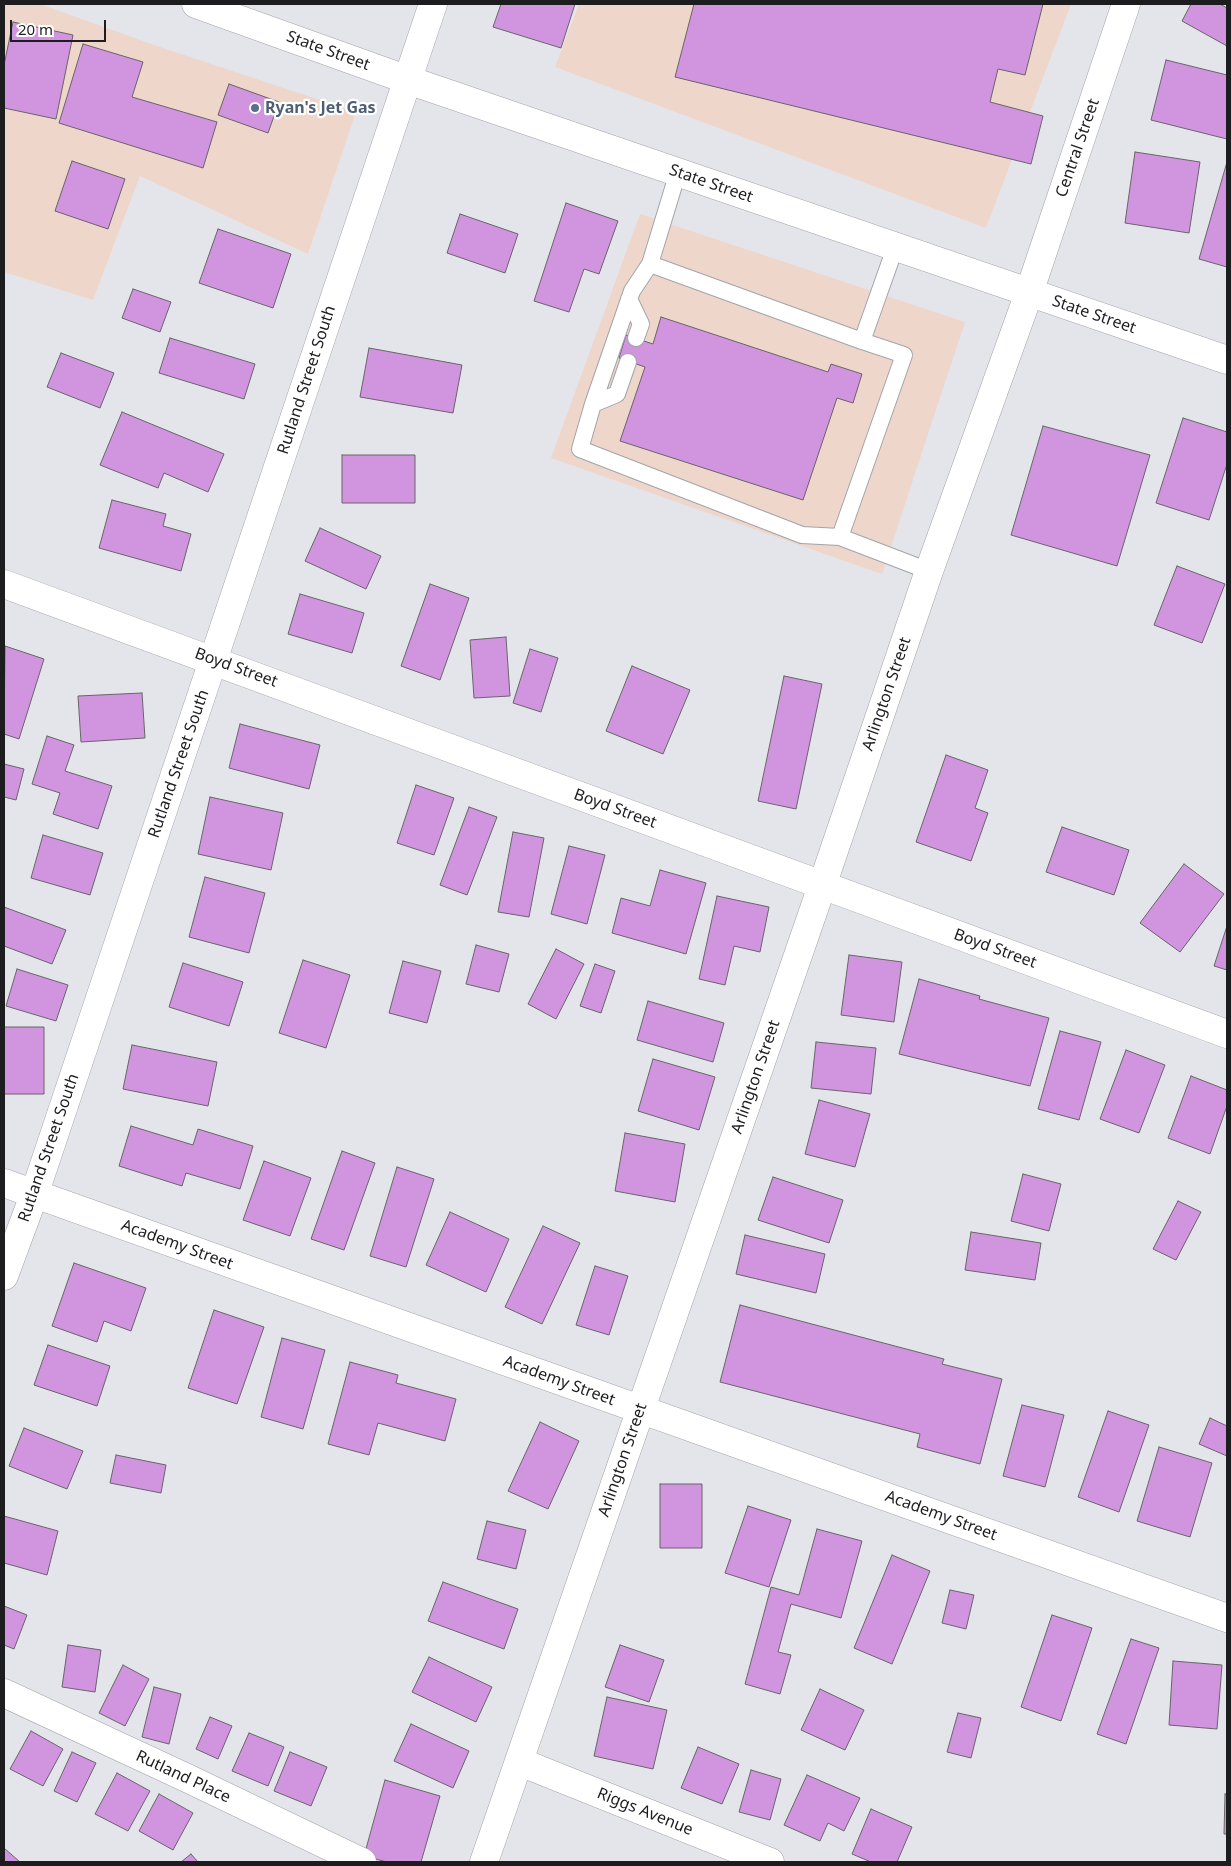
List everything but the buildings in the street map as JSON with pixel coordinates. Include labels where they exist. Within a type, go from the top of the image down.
[{"type":"main road","name":"State Street","points":[[196,4],[408,80],[1227,360]]},
{"type":"main road","name":"Rutland Street South","points":[[4,1276],[34,1195],[433,4]]},
{"type":"main road","name":"Central Street","points":[[1029,293],[1126,4]]},
{"type":"main road","name":"Arlington Street","points":[[484,1862],[929,571],[1029,293]]},
{"type":"main road","name":"Boyd Street","points":[[4,584],[1227,1034]]},
{"type":"main road","name":"Academy Street","points":[[4,1183],[1227,1618]]},
{"type":"main road","name":"Rutland Place","points":[[4,1693],[362,1862]]},
{"type":"main road","name":"Riggs Avenue","points":[[520,1762],[770,1862]]},
{"type":"lane","points":[[678,172],[650,264],[629,299],[593,404],[580,449],[802,535],[840,538],[929,571]]},
{"type":"lane","points":[[862,341],[895,248]]},
{"type":"lane","points":[[650,264],[904,355],[840,538]]},
{"type":"lane","points":[[629,299],[641,324],[636,338]]},
{"type":"lane","points":[[593,404],[617,394],[628,362]]},
{"type":"shaded area","points":[[4,4],[40,4],[154,45],[356,112],[308,254],[140,176],[93,300],[4,272]]},
{"type":"shaded area","points":[[579,4],[1071,4],[986,228],[555,67]]},
{"type":"shaded area","points":[[640,214],[965,322],[882,574],[551,458]]},
{"type":"place","name":"Ryan's Jet Gas","points":[[255,108]]}]
